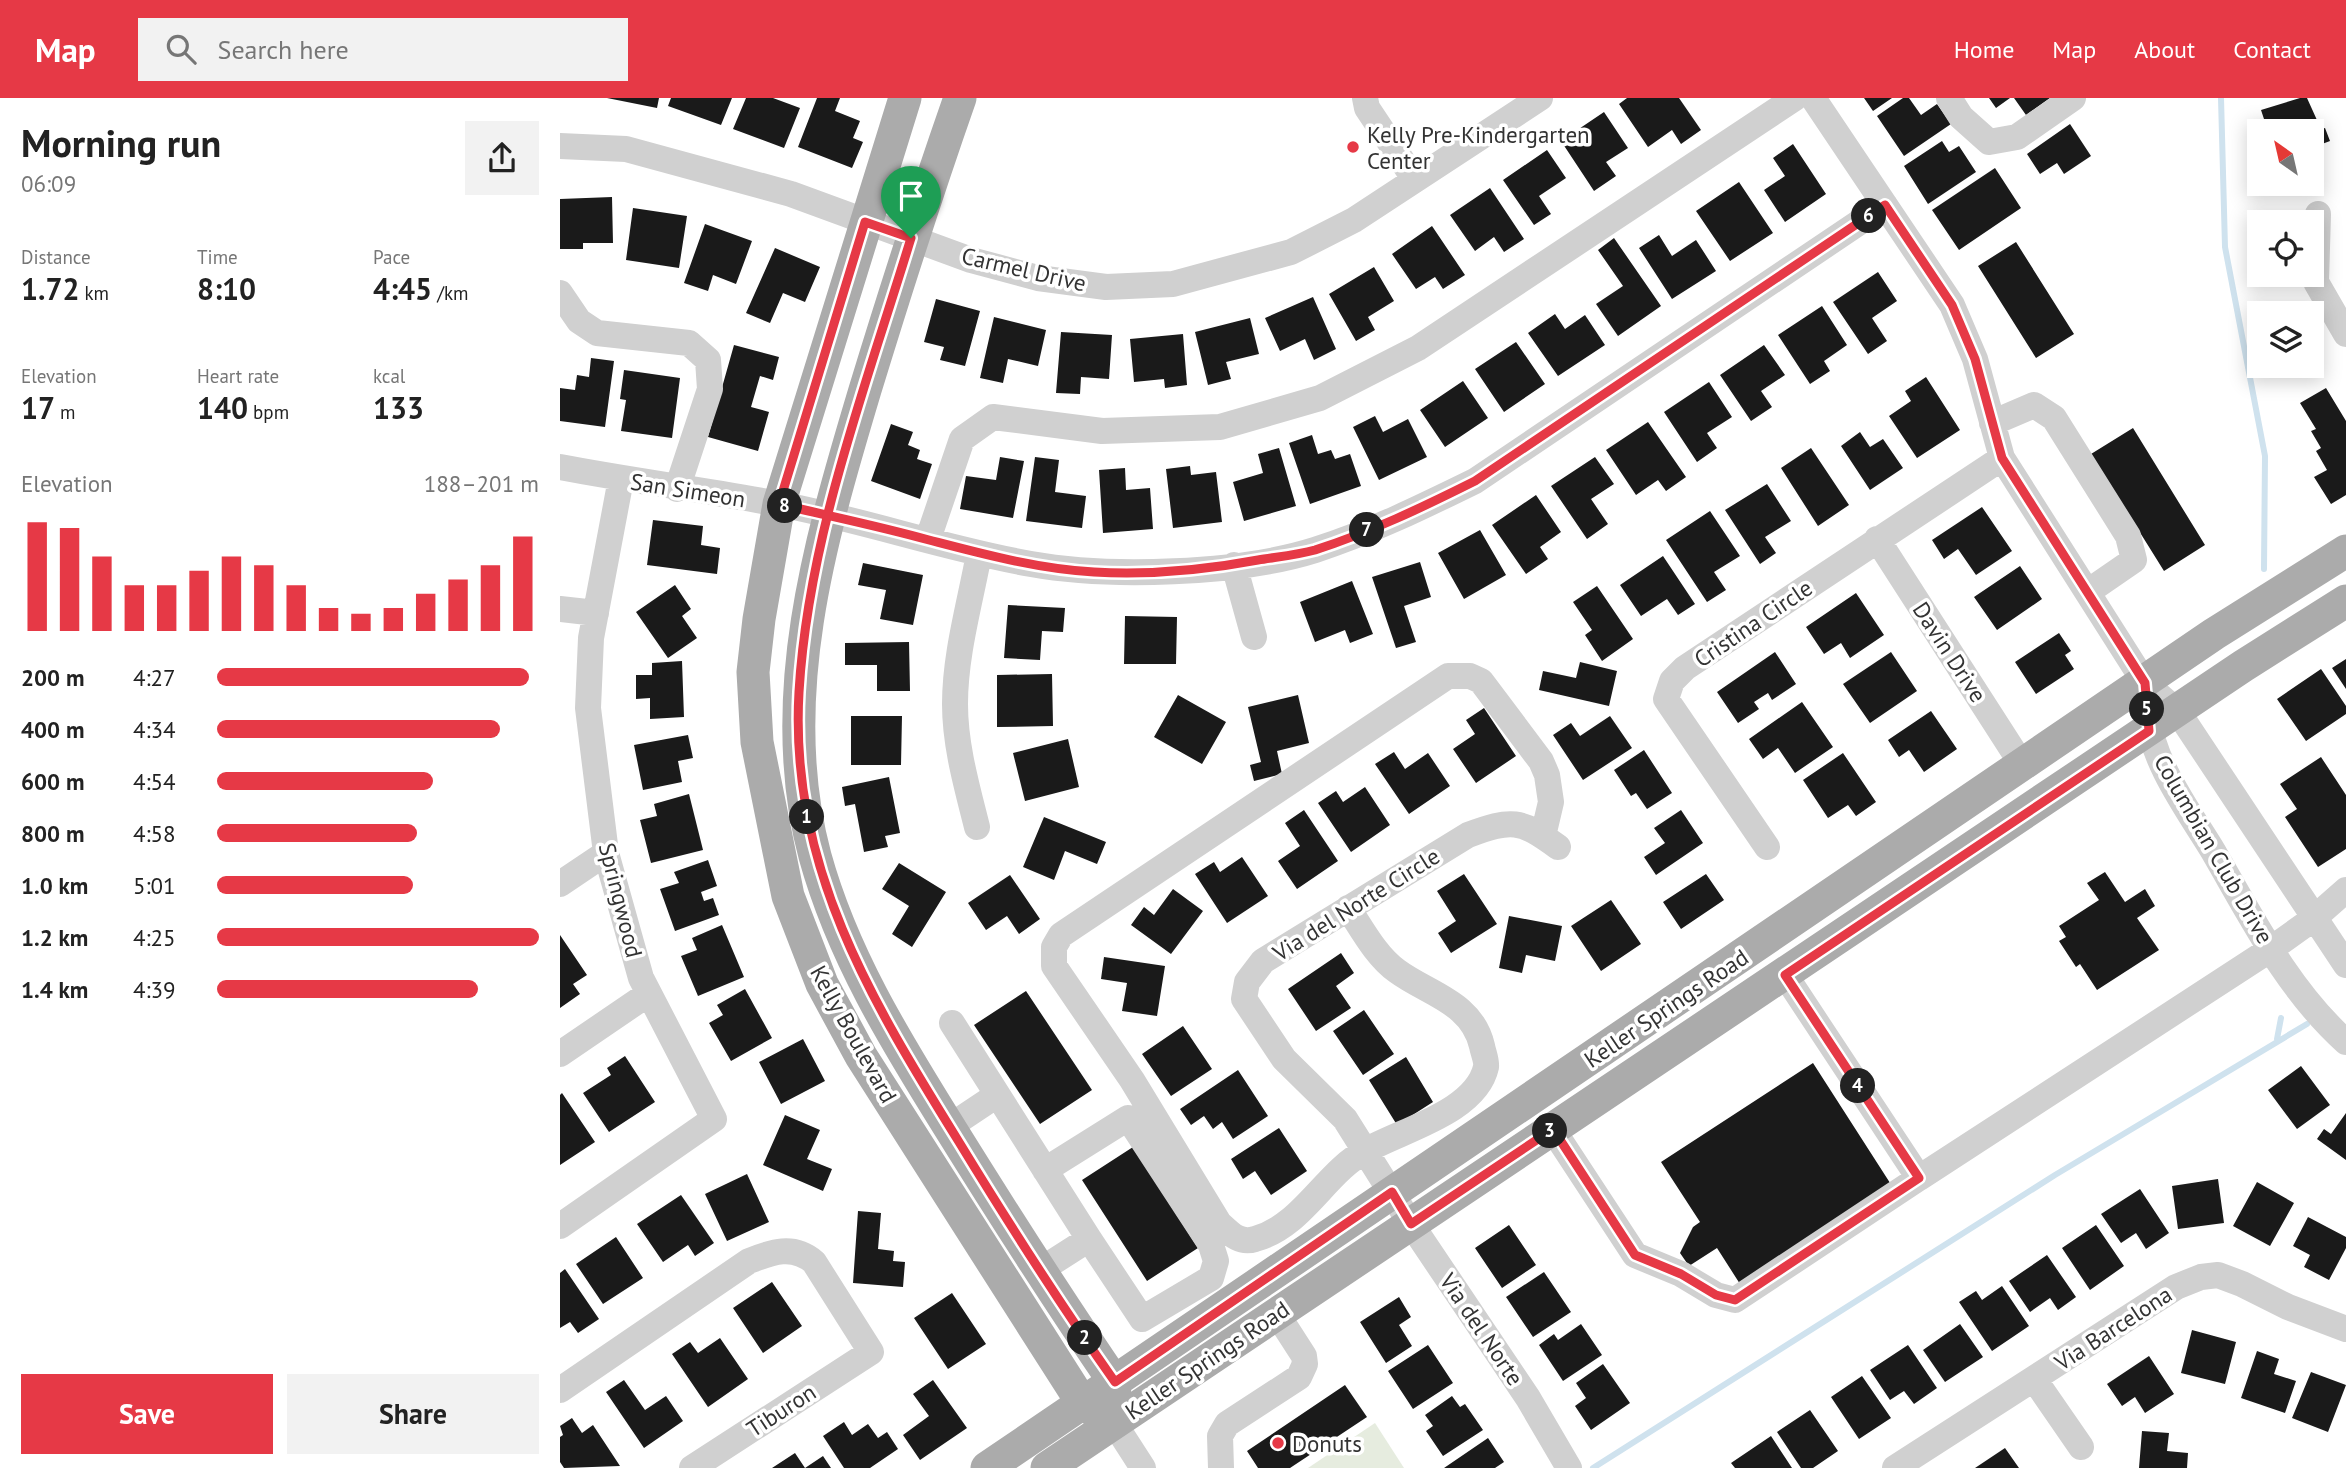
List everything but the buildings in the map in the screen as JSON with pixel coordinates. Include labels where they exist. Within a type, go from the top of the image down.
[{"type":"main road","name":"Kelly Boulevard","points":[[905,98],[779,504],[759,619],[754,673],[757,742],[766,800],[788,896],[822,984],[861,1056],[1083,1404],[1114,1423]]},
{"type":"main road","name":"Kelly Boulevard","points":[[960,98],[911,238],[828,516],[805,636],[799,694],[804,803],[815,856],[860,974],[890,1030],[1039,1272],[1115,1382]]},
{"type":"main road","name":"Keller Springs Road","points":[[987,1468],[1115,1382],[1220,1291],[1392,1192],[2214,634],[2346,551]]},
{"type":"main road","name":"Keller Springs Road","points":[[1047,1468],[2243,666],[2346,601]]},
{"type":"main road","points":[[1763,942],[1785,975]]},
{"type":"main road","points":[[919,1147],[949,1127]]},
{"type":"main road","points":[[1114,1423],[1115,1382]]},
{"type":"street","points":[[1365,98],[1367,108],[1415,180]]},
{"type":"street","name":"Carmel Drive","points":[[560,146],[626,149],[791,194],[971,260],[1038,278],[1106,287],[1173,284],[1291,252],[1354,220],[1540,98]]},
{"type":"street","points":[[928,539],[962,439],[993,417],[1102,431],[1220,427],[1320,398],[1418,348],[1796,98]]},
{"type":"street","points":[[1813,98],[1952,305],[1975,359],[2002,458],[2145,683]]},
{"type":"street","points":[[1949,98],[1961,117],[1989,142],[2017,138],[2073,98]]},
{"type":"street","name":"San Simeon","points":[[560,467],[677,489],[779,504],[928,539],[979,554],[1095,572],[1179,570],[1234,565],[1313,550],[1409,515],[1475,481],[1885,205]]},
{"type":"street","points":[[2319,287],[2346,334]]},
{"type":"street","points":[[560,293],[579,321],[597,333],[689,343],[708,360],[710,389],[677,489]]},
{"type":"street","points":[[1993,423],[2034,405],[2054,418],[2128,536],[2134,560],[2089,591]]},
{"type":"street","name":"Cristina Circle","points":[[1767,847],[1666,699],[1672,681],[1877,539],[2002,458]]},
{"type":"street","name":"Springwood","points":[[560,1226],[714,1119],[648,994],[626,929],[606,853],[589,708],[592,638],[621,479]]},
{"type":"street","name":"Davin Drive","points":[[1877,539],[2023,766]]},
{"type":"street","points":[[977,827],[959,753],[955,705],[959,660],[979,554]]},
{"type":"street","points":[[1234,565],[1254,637]]},
{"type":"street","points":[[560,609],[596,613]]},
{"type":"street","name":"Via del Norte Circle","points":[[1365,1150],[1346,1163],[1287,1221],[1265,1236],[1238,1240],[1219,1223],[1132,1080],[1054,966],[1054,947],[1061,935],[1448,676],[1470,676],[1480,681],[1541,761],[1551,802],[1550,842],[1529,826],[1500,824],[1479,831],[1263,961],[1248,982],[1244,999],[1284,1059],[1345,1119],[1365,1150],[1392,1192]]},
{"type":"street","name":"Columbian Club Drive","points":[[2145,683],[2178,712],[2346,965]]},
{"type":"street","name":"Columbian Club Drive","points":[[2145,683],[2149,731],[2177,791],[2286,975],[2322,1020],[2346,1042]]},
{"type":"street","points":[[560,884],[606,853]]},
{"type":"street","points":[[1553,1129],[1635,1255],[1681,1274],[1716,1295],[1735,1300],[2271,949],[2313,919],[2346,890]]},
{"type":"street","points":[[1348,908],[1378,952],[1396,971],[1440,994],[1462,1011],[1480,1039],[1486,1065],[1479,1082],[1465,1100],[1443,1114],[1365,1150]]},
{"type":"street","points":[[1785,975],[1919,1178]]},
{"type":"street","points":[[560,1054],[648,994]]},
{"type":"street","points":[[952,1023],[997,1095],[1089,1239],[1142,1320],[1220,1291],[1211,1245],[1128,1118],[1045,1170]]},
{"type":"street","points":[[949,1127],[997,1095]]},
{"type":"street","name":"Via del Norte","points":[[1392,1192],[1528,1398],[1569,1468]]},
{"type":"street","points":[[1039,1272],[1089,1239]]},
{"type":"street","name":"Tiburon","points":[[560,1390],[749,1261],[783,1250],[804,1254],[814,1262],[871,1352],[692,1468]]},
{"type":"street","name":"Via Barcelona","points":[[1895,1468],[2176,1287],[2201,1277],[2218,1275],[2288,1307],[2346,1329]]},
{"type":"street","points":[[1220,1468],[1220,1436],[1227,1424],[1299,1377],[1305,1364],[1304,1356],[1277,1314]]},
{"type":"street","points":[[2034,1379],[2081,1447]]},
{"type":"street","name":"Kelly Boulevard","points":[[1114,1423],[1143,1468]]},
{"type":"shaded area","points":[[1375,1423],[1404,1468],[1308,1468]]},
{"type":"waterway","points":[[2221,98],[2225,247],[2265,456],[2264,569]]},
{"type":"waterway","points":[[2277,1039],[2281,1018]]},
{"type":"waterway","points":[[1593,1468],[2055,1175],[2307,1024]]},
{"type":"place","name":"Kelly Pre-Kindergarten Center","points":[[1353,147]]},
{"type":"place","name":"Donuts","points":[[1278,1443]]},
{"type":"route","points":[[911,238],[828,516],[805,636],[799,694],[804,803],[815,856],[832,906],[860,974],[890,1030],[1033,1263],[1115,1382],[1392,1192],[1411,1224],[1553,1129],[1635,1255],[1681,1274],[1716,1295],[1735,1300],[1919,1178],[1785,975],[2149,731],[2145,683],[2002,458],[1975,359],[1952,305],[1885,205],[1475,481],[1409,515],[1313,550],[1234,565],[1179,570],[1095,572],[1034,565],[979,554],[928,539],[828,516],[779,504],[865,222],[911,238]]}]
